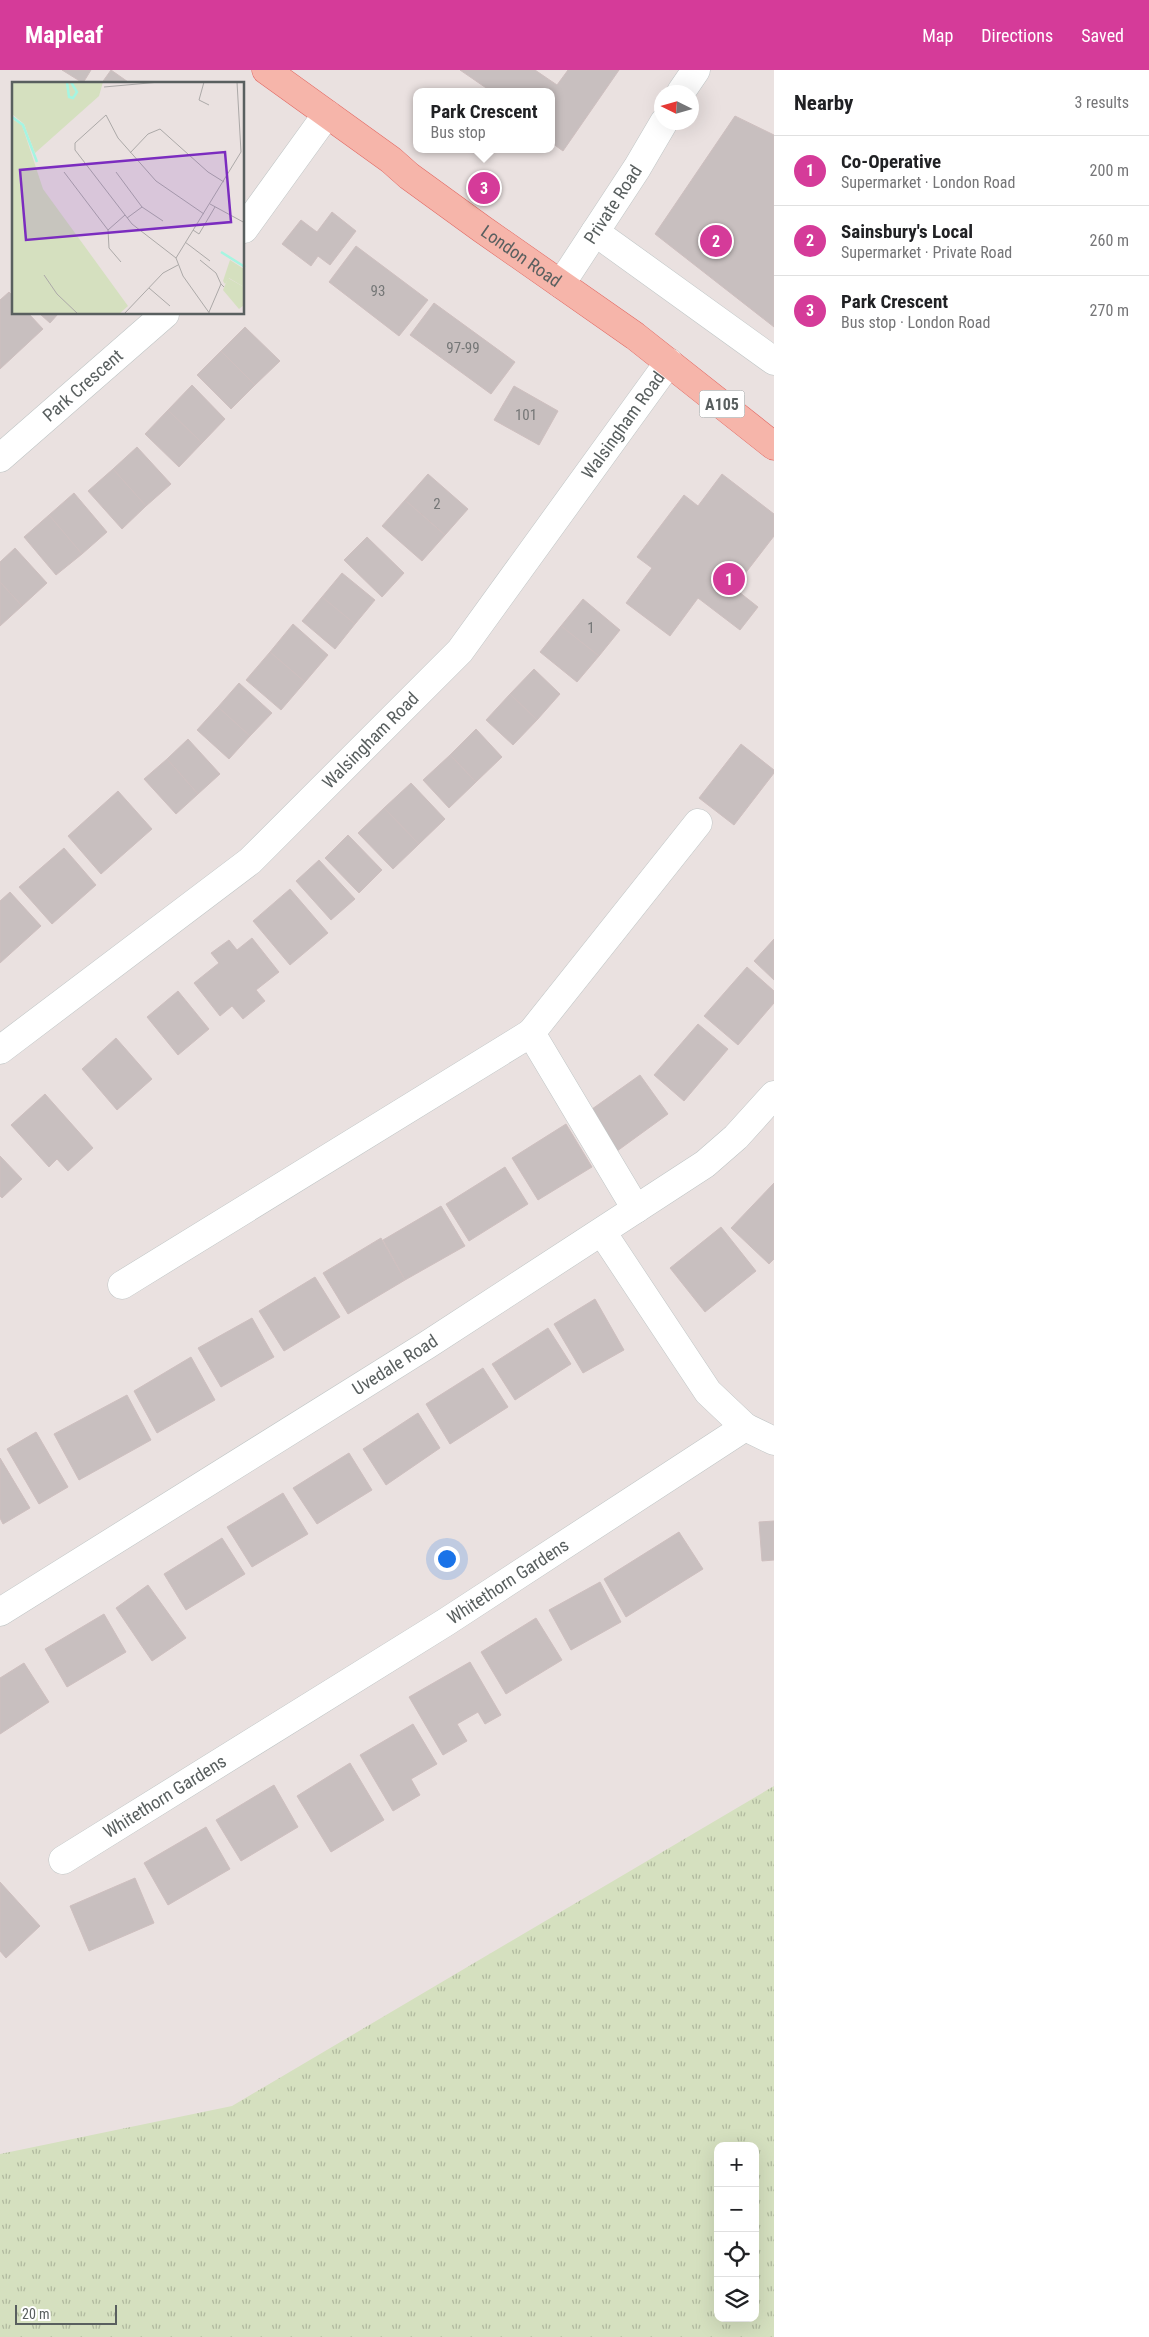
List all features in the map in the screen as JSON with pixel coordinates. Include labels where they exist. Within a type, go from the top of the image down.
[{"type":"main road","name":"London Road","points":[[266,70],[474,224],[670,362],[774,446]]},
{"type":"street","points":[[686,85],[696,70]]},
{"type":"street","points":[[245,228],[327,114]]},
{"type":"street","name":"Private Road","points":[[561,284],[659,130]]},
{"type":"street","points":[[595,232],[774,361]]},
{"type":"street","name":"Park Crescent","points":[[0,458],[164,315]]},
{"type":"street","name":"Walsingham Road","points":[[0,1050],[250,861],[460,651],[670,362]]},
{"type":"street","points":[[122,1285],[531,1033],[698,822]]},
{"type":"street","points":[[531,1033],[636,1209]]},
{"type":"street","name":"Uvedale Road","points":[[0,1612],[427,1345],[705,1164],[736,1137],[774,1095]]},
{"type":"street","points":[[602,1232],[708,1392],[745,1427],[774,1441]]},
{"type":"street","name":"Whitethorn Gardens","points":[[63,1860],[446,1622],[745,1427]]},
{"type":"green space","points":[[774,1786],[774,2337],[0,2337],[0,2154],[232,2106]]},
{"type":"building","points":[[62,70],[91,70],[84,82]]},
{"type":"building","points":[[111,70],[128,82],[102,82]]},
{"type":"building","points":[[460,70],[535,70],[557,85],[568,70],[619,70],[563,151],[555,145],[555,88],[486,88]]},
{"type":"building","points":[[735,116],[774,135],[774,327],[655,234]]},
{"type":"building","points":[[332,212],[356,231],[330,265],[318,256],[311,266],[282,244],[301,220],[317,232]]},
{"type":"building","points":[[356,246],[428,300],[399,336],[329,282]]},
{"type":"building","points":[[9,292],[12,295],[12,315],[30,315],[43,329],[0,369],[0,300]]},
{"type":"building","points":[[434,303],[515,362],[491,394],[410,335]]},
{"type":"building","points":[[41,315],[57,315],[50,323]]},
{"type":"building","points":[[245,327],[280,361],[255,385],[221,351]]},
{"type":"building","points":[[221,351],[255,385],[231,409],[197,375]]},
{"type":"building","points":[[192,385],[225,419],[202,443],[168,410]]},
{"type":"building","points":[[514,386],[558,411],[539,445],[494,420]]},
{"type":"building","points":[[168,410],[202,443],[179,467],[145,434]]},
{"type":"building","points":[[137,447],[171,484],[146,506],[113,469]]},
{"type":"building","points":[[113,469],[146,506],[122,529],[88,491]]},
{"type":"building","points":[[428,474],[468,509],[445,535],[405,500]]},
{"type":"building","points":[[722,474],[774,514],[774,536],[734,588],[758,607],[740,630],[698,598],[670,636],[626,603],[652,568],[637,557],[684,495],[698,506]]},
{"type":"building","points":[[74,493],[107,532],[82,554],[49,515]]},
{"type":"building","points":[[405,500],[445,535],[422,561],[382,526]]},
{"type":"building","points":[[49,515],[82,554],[56,575],[24,537]]},
{"type":"building","points":[[367,537],[404,573],[382,597],[344,560]]},
{"type":"building","points":[[15,548],[47,583],[22,606],[0,582],[0,562]]},
{"type":"building","points":[[342,573],[375,600],[355,624],[322,597]]},
{"type":"building","points":[[0,582],[22,606],[0,626]]},
{"type":"building","points":[[322,597],[355,624],[335,649],[302,621]]},
{"type":"building","points":[[583,599],[620,630],[599,656],[561,626]]},
{"type":"building","points":[[293,624],[328,655],[305,682],[270,652]]},
{"type":"building","points":[[561,626],[599,656],[577,682],[540,652]]},
{"type":"building","points":[[270,652],[305,682],[281,710],[246,680]]},
{"type":"building","points":[[534,669],[560,694],[537,720],[510,694]]},
{"type":"building","points":[[239,683],[272,713],[250,736],[218,707]]},
{"type":"building","points":[[510,694],[537,720],[513,745],[486,720]]},
{"type":"building","points":[[218,707],[250,736],[229,759],[197,730]]},
{"type":"building","points":[[476,729],[502,757],[476,782],[450,755]]},
{"type":"building","points":[[188,739],[220,774],[198,794],[167,759]]},
{"type":"building","points":[[741,744],[774,770],[774,773],[734,825],[699,798]]},
{"type":"building","points":[[450,755],[476,782],[449,808],[423,780]]},
{"type":"building","points":[[167,759],[198,794],[176,814],[144,779]]},
{"type":"building","points":[[411,783],[445,819],[419,844],[384,808]]},
{"type":"building","points":[[118,791],[152,829],[101,874],[68,836]]},
{"type":"building","points":[[384,808],[419,844],[393,869],[358,833]]},
{"type":"building","points":[[348,835],[382,870],[359,893],[325,858]]},
{"type":"building","points":[[64,848],[96,885],[52,924],[19,887]]},
{"type":"building","points":[[319,860],[355,899],[331,920],[296,881]]},
{"type":"building","points":[[290,889],[328,933],[290,965],[253,921]]},
{"type":"building","points":[[10,892],[41,926],[0,963],[0,901]]},
{"type":"building","points":[[252,938],[279,972],[256,990],[265,1001],[243,1019],[232,1006],[220,1016],[194,983],[219,963],[211,953],[229,940],[237,950]]},
{"type":"building","points":[[774,939],[774,980],[754,961]]},
{"type":"building","points":[[747,967],[774,991],[774,1003],[738,1045],[704,1016]]},
{"type":"building","points":[[178,991],[209,1029],[178,1055],[147,1017]]},
{"type":"building","points":[[698,1024],[728,1049],[684,1101],[654,1075]]},
{"type":"building","points":[[116,1038],[152,1079],[117,1110],[82,1069]]},
{"type":"building","points":[[640,1075],[668,1114],[613,1154],[585,1114]]},
{"type":"building","points":[[45,1094],[93,1148],[68,1171],[57,1159],[49,1167],[11,1125]]},
{"type":"building","points":[[566,1124],[592,1167],[538,1200],[512,1158]]},
{"type":"building","points":[[0,1156],[22,1179],[2,1198],[0,1196]]},
{"type":"building","points":[[505,1167],[528,1204],[469,1241],[446,1204]]},
{"type":"building","points":[[774,1183],[774,1259],[769,1264],[731,1228]]},
{"type":"building","points":[[441,1206],[465,1246],[405,1280],[383,1240]]},
{"type":"building","points":[[721,1227],[756,1271],[705,1312],[670,1268]]},
{"type":"building","points":[[381,1238],[405,1280],[348,1314],[323,1273]]},
{"type":"building","points":[[315,1277],[340,1317],[284,1351],[259,1311]]},
{"type":"building","points":[[595,1299],[624,1350],[583,1373],[554,1324]]},
{"type":"building","points":[[252,1318],[274,1357],[221,1387],[198,1348]]},
{"type":"building","points":[[548,1328],[571,1364],[515,1400],[492,1364]]},
{"type":"building","points":[[191,1357],[215,1400],[157,1433],[134,1391]]},
{"type":"building","points":[[483,1368],[508,1407],[450,1444],[426,1404]]},
{"type":"building","points":[[127,1395],[151,1440],[79,1480],[54,1434]]},
{"type":"building","points":[[418,1413],[440,1448],[386,1485],[363,1449]]},
{"type":"building","points":[[36,1432],[68,1487],[39,1504],[7,1449]]},
{"type":"building","points":[[349,1453],[372,1490],[317,1524],[293,1488]]},
{"type":"building","points":[[0,1458],[30,1508],[3,1524],[0,1518]]},
{"type":"building","points":[[283,1493],[308,1534],[252,1567],[227,1527]]},
{"type":"building","points":[[774,1521],[774,1560],[762,1561],[759,1522]]},
{"type":"building","points":[[679,1532],[703,1569],[626,1617],[604,1579]]},
{"type":"building","points":[[222,1538],[245,1574],[186,1610],[164,1574]]},
{"type":"building","points":[[600,1582],[621,1622],[571,1650],[549,1610]]},
{"type":"building","points":[[148,1585],[186,1638],[152,1661],[116,1608]]},
{"type":"building","points":[[104,1614],[126,1652],[67,1687],[45,1649]]},
{"type":"building","points":[[536,1618],[562,1660],[506,1694],[481,1652]]},
{"type":"building","points":[[470,1662],[501,1715],[485,1724],[478,1712],[457,1724],[467,1741],[443,1755],[409,1697]]},
{"type":"building","points":[[24,1663],[49,1702],[0,1734],[0,1678]]},
{"type":"building","points":[[413,1724],[437,1764],[411,1779],[420,1795],[393,1811],[360,1755]]},
{"type":"building","points":[[350,1763],[384,1820],[331,1852],[297,1796]]},
{"type":"building","points":[[274,1785],[298,1827],[241,1861],[216,1820]]},
{"type":"building","points":[[206,1827],[230,1869],[168,1905],[144,1863]]},
{"type":"building","points":[[135,1878],[154,1923],[89,1951],[70,1906]]},
{"type":"building","points":[[0,1882],[40,1926],[6,1958],[0,1951]]},
{"type":"place","name":"Park Crescent","points":[[484,188]]},
{"type":"place","name":"Sainsbury's Local","points":[[716,241]]},
{"type":"place","name":"Co-Operative","points":[[729,579]]}]
